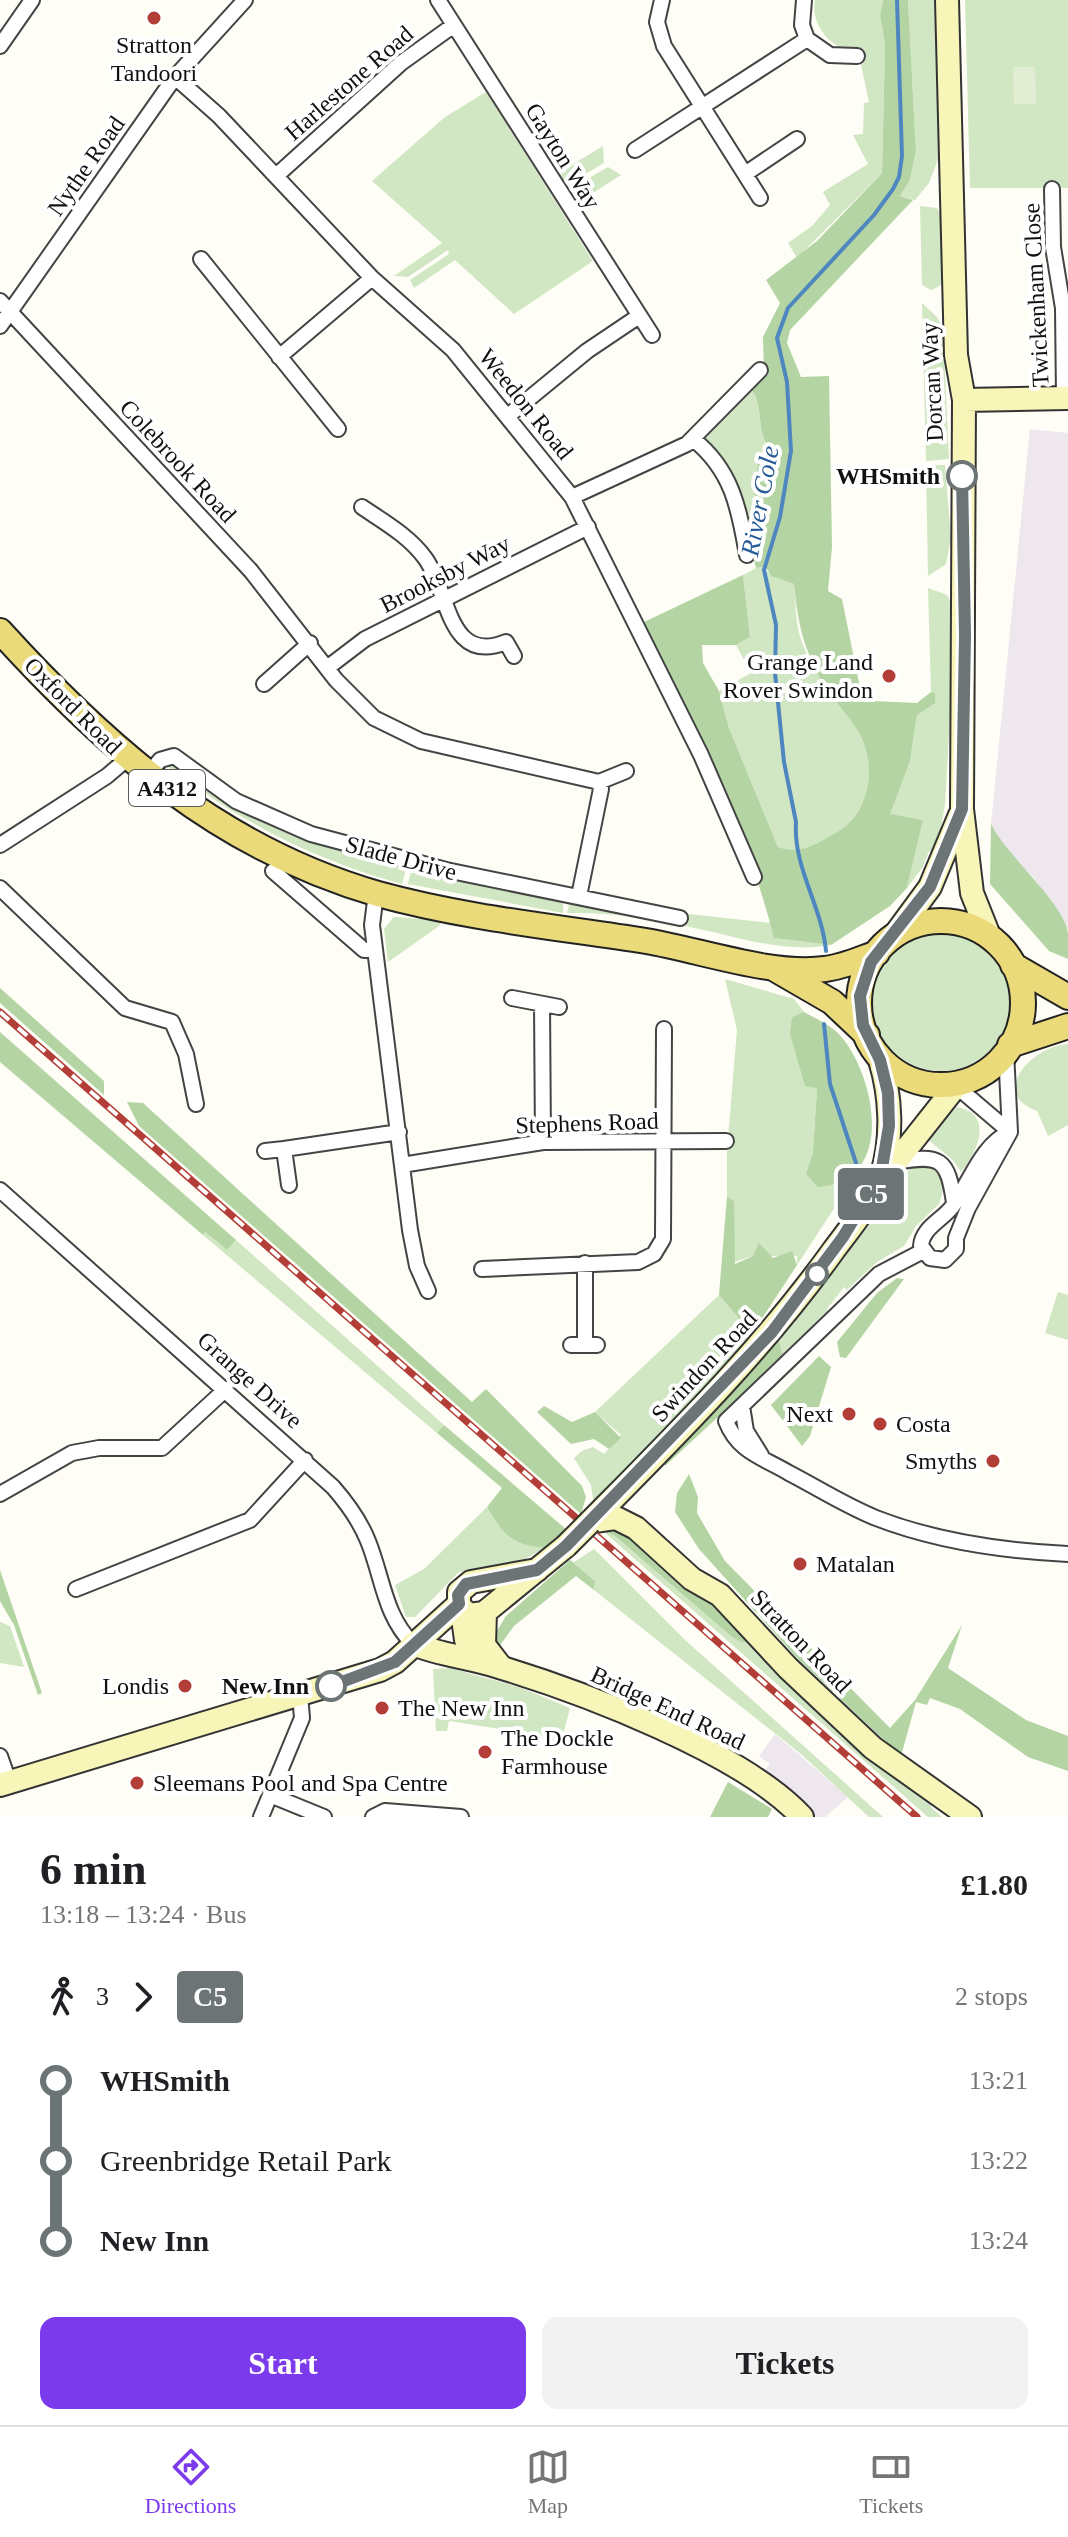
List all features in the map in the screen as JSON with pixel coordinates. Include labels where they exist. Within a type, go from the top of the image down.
[{"type":"main road","name":"Dorcan Way","points":[[947,0],[956,355],[964,400],[962,809],[972,893],[990,938]]},
{"type":"main road","points":[[964,400],[1066,398]]},
{"type":"main road","name":"Oxford Road","points":[[0,631],[76,712],[127,759],[244,837],[316,872]]},
{"type":"main road","name":"Dorcan Way","points":[[886,945],[930,887],[962,809]]},
{"type":"main road","name":"Slade Drive","points":[[316,872],[376,893],[526,925],[644,941],[768,965],[824,969],[886,945]]},
{"type":"main road","name":"A4312","points":[[880,1060],[867,1035],[860,996],[867,970],[886,945],[918,924],[944,921],[970,927],[990,938],[1013,965],[1042,985],[1068,997]]},
{"type":"main road","name":"Slade Drive","points":[[768,965],[832,1002],[867,1035]]},
{"type":"main road","name":"A4312","points":[[1008,1048],[1022,1006],[1013,965]]},
{"type":"main road","points":[[880,1060],[915,1082],[956,1086],[989,1068],[1008,1048],[1068,1026]]},
{"type":"main road","name":"Swindon Road","points":[[880,1060],[889,1109],[889,1168]]},
{"type":"main road","name":"Swindon Road","points":[[487,1610],[566,1546],[772,1332],[843,1237],[889,1168],[956,1086]]},
{"type":"main road","name":"Stratton Road","points":[[590,1522],[611,1517],[628,1523],[692,1579],[720,1595],[788,1668],[865,1741],[970,1817]]},
{"type":"main road","name":"Swindon Road","points":[[477,1582],[537,1570]]},
{"type":"main road","points":[[477,1582],[490,1593],[484,1645],[492,1664],[466,1640],[460,1607],[462,1588],[477,1582]]},
{"type":"main road","points":[[4,1784],[380,1670],[460,1607]]},
{"type":"main road","points":[[460,1607],[473,1616],[487,1610]]},
{"type":"main road","name":"Bridge End Road","points":[[413,1644],[434,1653],[492,1664],[614,1709],[702,1750],[768,1787],[802,1817]]},
{"type":"street","points":[[0,46],[32,0]]},
{"type":"street","name":"Nythe Road","points":[[0,326],[5,306],[175,77],[245,0]]},
{"type":"street","name":"Gayton Way","points":[[438,0],[652,335]]},
{"type":"street","points":[[662,0],[657,22],[661,39],[760,198]]},
{"type":"street","points":[[804,0],[802,25],[807,39],[830,55],[857,56]]},
{"type":"street","name":"Harlestone Road","points":[[276,176],[392,70],[454,25]]},
{"type":"street","points":[[635,150],[807,39]]},
{"type":"street","name":"Weedon Road","points":[[175,77],[219,116],[372,278],[453,350],[509,415],[572,497],[701,755],[730,839],[754,877]]},
{"type":"street","points":[[745,174],[797,139]]},
{"type":"street","name":"Twickenham Close","points":[[1052,189],[1053,247],[1063,308],[1066,398]]},
{"type":"street","points":[[201,259],[338,429]]},
{"type":"street","points":[[279,357],[372,278]]},
{"type":"street","name":"Colebrook Road","points":[[5,306],[251,571],[327,668],[362,707],[406,736],[599,782]]},
{"type":"street","points":[[509,415],[576,359],[639,316]]},
{"type":"street","points":[[572,497],[673,452],[693,439],[760,370]]},
{"type":"street","points":[[693,439],[711,455],[731,484],[738,504],[747,555]]},
{"type":"street","points":[[362,507],[414,545],[433,571],[454,626],[464,639],[485,647],[506,642],[514,656]]},
{"type":"street","name":"Brooksby Way","points":[[327,668],[365,639],[588,527]]},
{"type":"street","points":[[264,684],[310,643]]},
{"type":"street","name":"Slade Drive","points":[[148,775],[160,760],[174,756],[236,801],[311,834],[437,868],[680,918]]},
{"type":"street","points":[[0,845],[112,773],[127,759]]},
{"type":"street","points":[[579,896],[601,789],[599,782],[626,771]]},
{"type":"street","points":[[273,871],[364,950],[375,950]]},
{"type":"street","points":[[0,888],[125,1008],[164,1017],[175,1026],[186,1054],[196,1104]]},
{"type":"street","points":[[376,893],[372,925],[402,1165],[413,1249],[428,1291]]},
{"type":"street","points":[[512,998],[559,1007]]},
{"type":"street","points":[[542,1004],[543,1142]]},
{"type":"street","points":[[482,1269],[638,1262],[658,1250],[663,1239],[664,1029]]},
{"type":"street","points":[[1008,1048],[1010,1132],[956,1238],[953,1254],[945,1260],[934,1260],[923,1251],[922,1236],[954,1203],[993,1143],[1010,1132]]},
{"type":"street","points":[[956,1086],[1010,1132]]},
{"type":"street","points":[[265,1151],[399,1132]]},
{"type":"street","name":"Stephens Road","points":[[402,1165],[543,1142],[726,1141]]},
{"type":"street","points":[[284,1149],[289,1185]]},
{"type":"street","points":[[889,1168],[924,1157],[940,1162],[950,1178],[954,1203]]},
{"type":"street","name":"Grange Drive","points":[[0,1190],[305,1460],[354,1514],[367,1539],[390,1614],[398,1629],[413,1644]]},
{"type":"street","points":[[933,1226],[944,1226],[956,1238]]},
{"type":"street","points":[[923,1251],[879,1274],[726,1421],[739,1446],[761,1455],[851,1506],[901,1527],[976,1546],[1068,1554]]},
{"type":"street","points":[[585,1263],[585,1345]]},
{"type":"street","points":[[0,1494],[72,1453],[99,1448],[162,1448],[226,1389]]},
{"type":"street","points":[[742,1406],[746,1431],[761,1455]]},
{"type":"street","points":[[76,1589],[250,1520],[305,1460]]},
{"type":"street","points":[[261,1817],[302,1718],[300,1695]]},
{"type":"street","points":[[0,1756],[4,1784]]},
{"type":"street","points":[[270,1795],[324,1817]]},
{"type":"street","points":[[379,1814],[461,1817]]},
{"type":"shaded area","points":[[1030,429],[1068,433],[1068,929],[1034,878],[1005,849],[991,824]]},
{"type":"shaded area","points":[[775,1734],[848,1797],[825,1817],[814,1817],[792,1792],[763,1773],[770,1764],[759,1756]]},
{"type":"green space","points":[[815,0],[883,0],[880,15],[885,45],[882,173],[797,258],[788,243],[812,226],[830,205],[823,192],[868,164],[853,135],[863,134],[864,103],[869,102],[858,51],[840,47],[825,35],[816,19]]},
{"type":"green space","points":[[883,0],[908,0],[916,151],[910,180],[900,196],[913,200],[790,330],[787,343],[801,377],[829,376],[832,547],[828,591],[842,599],[860,688],[872,701],[917,703],[931,692],[935,693],[935,703],[917,715],[910,761],[890,814],[923,820],[907,888],[890,906],[831,945],[774,938],[734,816],[644,622],[743,575],[750,637],[736,645],[702,645],[703,663],[719,691],[729,728],[778,847],[794,850],[807,848],[834,834],[856,815],[863,802],[869,775],[865,746],[850,719],[824,685],[809,654],[799,622],[794,584],[771,576],[765,566],[756,568],[746,525],[752,524],[758,459],[768,446],[751,389],[764,377],[763,337],[780,303],[766,280],[817,241],[882,173],[885,45],[880,15]]},
{"type":"green space","points":[[908,0],[935,0],[939,157],[929,183],[915,200],[900,196],[910,180],[916,151]]},
{"type":"green space","points":[[965,0],[1068,0],[1068,188],[970,188]]},
{"type":"green space","points":[[1013,67],[1035,67],[1036,104],[1014,104]]},
{"type":"green space","points":[[486,92],[593,261],[514,314],[455,260],[414,288],[410,280],[449,254],[448,250],[408,277],[394,276],[442,243],[372,181],[445,117]]},
{"type":"green space","points":[[603,146],[604,163],[570,183],[564,183],[560,172]]},
{"type":"green space","points":[[608,167],[621,175],[577,203],[572,188]]},
{"type":"green space","points":[[920,206],[937,208],[940,214],[942,281],[940,286],[931,290],[922,285]]},
{"type":"green space","points":[[922,303],[937,317],[943,329],[949,459],[926,461]]},
{"type":"green space","points":[[751,389],[768,446],[758,460],[752,524],[746,525],[705,443],[707,430]]},
{"type":"green space","points":[[926,465],[945,465],[951,538],[946,564],[928,576]]},
{"type":"green space","points":[[762,565],[771,576],[794,584],[798,627],[804,647],[810,661],[859,733],[870,774],[867,792],[848,824],[832,836],[794,852],[778,847],[729,728],[719,691],[751,673],[736,645],[750,637],[743,575]]},
{"type":"green space","points":[[928,588],[947,595],[956,611],[945,805],[936,854],[929,851],[923,867],[907,888],[923,820],[889,815],[910,761],[917,715],[935,694],[931,692]]},
{"type":"green space","points":[[172,760],[212,792],[407,865],[402,884],[306,850],[249,821],[164,764]]},
{"type":"green space","points":[[991,824],[1064,921],[1068,933],[1068,959],[1049,951],[990,884]]},
{"type":"green space","points":[[412,866],[563,900],[563,913],[408,884]]},
{"type":"green space","points":[[570,901],[771,923],[775,938],[831,945],[778,946],[644,918],[567,913]]},
{"type":"green space","points":[[394,917],[441,921],[439,926],[388,962],[384,929]]},
{"type":"green space","points":[[941,933],[967,938],[990,953],[1005,976],[1010,1002],[1005,1028],[990,1051],[967,1066],[941,1071],[915,1066],[892,1051],[877,1028],[872,1002],[877,976],[892,953],[915,938]]},
{"type":"green space","points":[[725,979],[794,999],[804,1012],[792,1017],[817,1087],[813,1152],[806,1174],[845,1182],[856,1175],[797,1265],[797,1256],[753,1256],[734,1262],[734,1201],[727,1196],[727,1150],[737,1030]]},
{"type":"green space","points":[[0,988],[104,1081],[104,1095],[0,1003]]},
{"type":"green space","points":[[804,1012],[831,1027],[844,1040],[865,1081],[872,1128],[868,1149],[859,1168],[842,1181],[818,1187],[806,1174],[813,1152],[817,1088],[805,1086],[790,1034],[792,1017]]},
{"type":"green space","points":[[0,1032],[236,1240],[227,1250],[205,1232],[203,1235],[0,1062]]},
{"type":"green space","points":[[1068,1044],[1068,1125],[1048,1136],[1037,1111],[1023,1104],[1016,1084],[1020,1073],[1040,1053]]},
{"type":"green space","points":[[127,1102],[143,1103],[472,1402],[486,1389],[582,1486],[586,1497],[581,1514],[139,1126]]},
{"type":"green space","points":[[957,1107],[976,1117],[979,1126],[977,1145],[961,1172],[953,1160],[926,1138]]},
{"type":"green space","points":[[919,1163],[939,1168],[944,1188],[939,1204],[916,1226],[904,1246],[877,1262],[847,1290],[844,1287],[827,1309],[829,1312],[783,1357],[778,1336],[873,1220],[899,1177]]},
{"type":"green space","points":[[727,1196],[734,1201],[735,1264],[753,1256],[759,1243],[773,1258],[792,1251],[797,1265],[759,1323],[747,1328],[719,1295]]},
{"type":"green space","points":[[205,1232],[227,1250],[236,1240],[444,1425],[437,1433],[203,1235]]},
{"type":"green space","points":[[897,1278],[904,1279],[846,1358],[840,1357],[837,1342],[877,1293]]},
{"type":"green space","points":[[1058,1292],[1068,1295],[1068,1340],[1045,1333]]},
{"type":"green space","points":[[719,1295],[747,1328],[759,1323],[691,1405],[594,1506],[591,1485],[574,1458],[593,1447],[604,1454],[621,1435],[595,1412]]},
{"type":"green space","points":[[778,1336],[783,1357],[665,1466],[663,1461]]},
{"type":"green space","points":[[819,1356],[831,1367],[810,1436],[802,1446],[771,1405]]},
{"type":"green space","points":[[544,1406],[572,1422],[595,1412],[621,1438],[609,1449],[594,1439],[571,1444],[537,1412]]},
{"type":"green space","points":[[444,1425],[567,1530],[546,1548],[517,1542],[504,1532],[487,1507],[502,1488],[437,1433]]},
{"type":"green space","points":[[689,1474],[698,1497],[697,1513],[725,1561],[890,1728],[915,1700],[962,1625],[948,1668],[1026,1720],[1068,1736],[1068,1771],[1028,1757],[960,1709],[930,1698],[927,1705],[916,1702],[901,1756],[797,1658],[699,1549],[675,1512],[677,1493]]},
{"type":"green space","points":[[487,1507],[504,1532],[517,1542],[546,1548],[515,1564],[459,1572],[415,1617],[406,1617],[395,1585],[424,1569]]},
{"type":"green space","points":[[620,1529],[713,1601],[753,1642],[741,1642],[732,1637],[615,1536],[603,1531]]},
{"type":"green space","points":[[603,1531],[615,1536],[732,1637],[741,1642],[753,1642],[930,1799],[931,1807],[942,1817],[928,1817]]},
{"type":"green space","points":[[594,1549],[685,1640],[883,1817],[869,1817],[801,1754],[594,1590],[595,1581],[570,1560],[574,1562]]},
{"type":"green space","points":[[570,1560],[595,1581],[594,1590],[576,1576],[514,1626],[498,1648],[495,1634],[506,1616]]},
{"type":"green space","points":[[0,1570],[42,1693],[38,1695],[14,1625],[0,1601]]},
{"type":"green space","points":[[0,1622],[10,1626],[24,1667],[0,1663]]},
{"type":"green space","points":[[450,1668],[519,1687],[570,1708],[560,1746],[550,1743],[551,1737],[449,1721],[447,1731],[436,1731],[433,1669]]},
{"type":"green space","points":[[728,1782],[772,1809],[768,1817],[710,1817]]},
{"type":"waterway","name":"River Cole","points":[[826,951],[796,839],[775,673],[776,625],[764,570],[780,517],[791,451],[787,382],[777,338],[788,308],[874,215],[899,177],[902,156],[897,0]]},
{"type":"waterway","name":"River Cole","points":[[824,1024],[830,1084],[857,1166]]},
{"type":"railway","points":[[0,1012],[917,1817]]},
{"type":"bus line","name":"C5","points":[[331,1686],[395,1662],[459,1604],[460,1589],[466,1584],[537,1570],[566,1546],[756,1351],[843,1237],[880,1177],[889,1126],[888,1093],[880,1060],[863,1025],[860,996],[871,962],[930,887],[962,809],[965,635],[962,476]]},
{"type":"place","name":"Stratton Tandoori","points":[[154,18]]},
{"type":"place","name":"WHSmith","points":[[962,476]]},
{"type":"place","name":"Grange Land Rover Swindon","points":[[889,676]]},
{"type":"place","name":"Next","points":[[849,1414]]},
{"type":"place","name":"Costa","points":[[880,1424]]},
{"type":"place","name":"Smyths","points":[[993,1461]]},
{"type":"place","name":"Matalan","points":[[800,1564]]},
{"type":"place","name":"Londis","points":[[185,1686]]},
{"type":"place","name":"New Inn","points":[[331,1686]]},
{"type":"place","name":"The New Inn","points":[[382,1708]]},
{"type":"place","name":"The Dockle Farmhouse","points":[[485,1752]]},
{"type":"place","name":"Sleemans Pool and Spa Centre","points":[[137,1783]]}]
